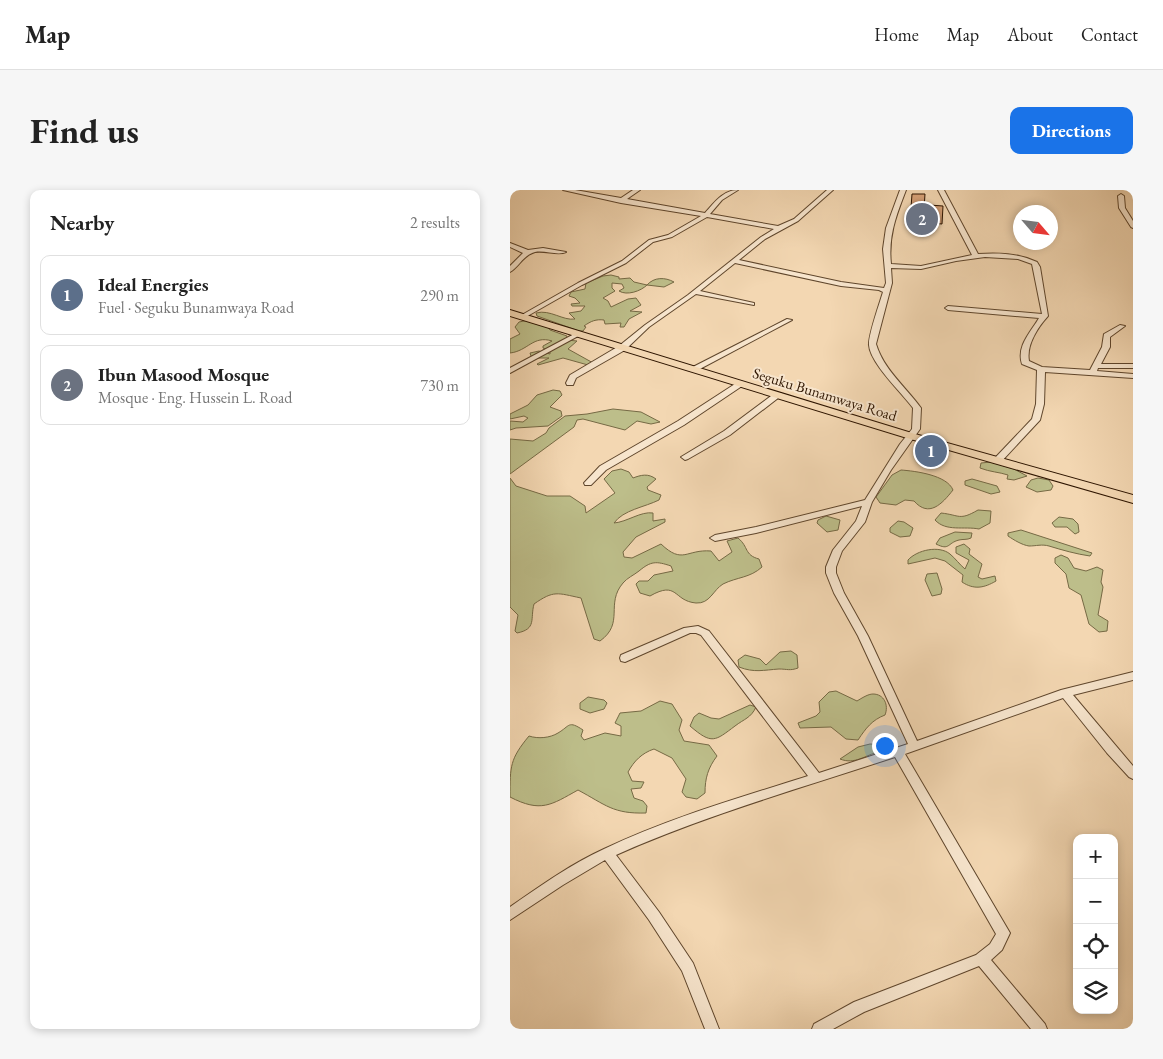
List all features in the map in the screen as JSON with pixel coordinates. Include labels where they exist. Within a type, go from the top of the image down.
[{"type":"main road","name":"Seguku Bunamwaya Road","points":[[510,313],[911,436],[1133,499]]},
{"type":"street","points":[[566,190],[780,228]]},
{"type":"street","points":[[593,195],[600,190]]},
{"type":"street","points":[[621,200],[637,190]]},
{"type":"street","points":[[522,317],[619,264],[651,241],[670,236],[706,215],[720,199],[735,190]]},
{"type":"street","points":[[570,383],[573,377],[622,348],[647,326],[734,261],[780,228],[796,220],[830,190]]},
{"type":"street","points":[[903,190],[889,228],[886,249],[889,278],[872,344],[888,373],[917,408],[916,429],[904,444],[868,502],[860,522],[833,559],[831,573],[914,745]]},
{"type":"street","points":[[941,190],[976,257]]},
{"type":"street","points":[[1121,196],[1122,208],[1133,226]]},
{"type":"street","points":[[510,245],[528,252],[543,249],[563,252]]},
{"type":"street","points":[[510,270],[528,252]]},
{"type":"street","points":[[888,266],[926,267],[956,259],[976,257],[1021,258],[1035,263],[1043,295],[1045,316],[1029,338],[1023,355],[1025,362],[1041,369],[1094,370],[1133,366]]},
{"type":"street","points":[[734,261],[848,285],[880,288],[887,291]]},
{"type":"street","points":[[695,292],[752,304]]},
{"type":"street","points":[[948,308],[1045,316]]},
{"type":"street","points":[[693,369],[788,320]]},
{"type":"street","points":[[1094,370],[1106,347],[1107,336],[1122,326]]},
{"type":"street","points":[[510,372],[578,334]]},
{"type":"street","points":[[997,460],[1036,420],[1040,404],[1041,369]]},
{"type":"street","points":[[1094,370],[1133,376]]},
{"type":"street","points":[[588,483],[603,468],[681,423],[741,384]]},
{"type":"street","points":[[685,457],[727,433],[778,395]]},
{"type":"street","points":[[716,538],[761,529],[868,502]]},
{"type":"street","points":[[625,658],[688,630],[698,629],[705,633],[816,778]]},
{"type":"street","points":[[510,914],[558,881],[607,852],[660,830],[898,752],[1065,694],[1133,676]]},
{"type":"street","points":[[1065,694],[1110,750],[1133,774]]},
{"type":"street","points":[[819,1029],[859,1007],[981,958],[995,950],[1003,933],[898,752]]},
{"type":"street","points":[[607,852],[654,916],[688,968],[712,1029]]},
{"type":"street","points":[[981,958],[1040,1029]]},
{"type":"green space","points":[[611,275],[619,277],[619,279],[630,278],[634,282],[647,285],[638,291],[626,293],[619,291],[624,288],[622,284],[612,283],[612,288],[615,291],[603,298],[608,301],[611,307],[628,299],[636,298],[641,305],[630,311],[642,312],[629,319],[624,327],[620,327],[621,323],[605,324],[604,320],[598,320],[584,326],[586,327],[583,331],[579,331],[537,316],[536,313],[541,312],[575,319],[569,313],[581,311],[585,306],[572,306],[571,304],[580,303],[575,298],[569,296],[571,292],[585,289],[586,283]]},
{"type":"green space","points":[[660,279],[674,282],[664,287],[647,285],[653,280]]},
{"type":"green space","points":[[534,319],[545,322],[550,330],[567,336],[566,340],[577,341],[568,349],[595,364],[588,365],[563,358],[538,365],[549,358],[535,358],[530,353],[539,351],[550,354],[550,351],[543,348],[543,346],[552,341],[545,340],[540,340],[510,353],[510,339],[520,334],[515,327],[519,322]]},
{"type":"green space","points":[[553,390],[560,391],[562,395],[550,407],[561,411],[562,416],[548,426],[510,430],[510,421],[523,422],[528,418],[524,416],[510,419],[510,414],[528,405],[537,395]]},
{"type":"green space","points":[[613,409],[641,412],[660,422],[651,424],[637,421],[625,430],[583,419],[577,420],[574,427],[510,474],[510,439],[533,441],[546,433],[549,428],[565,416]]},
{"type":"green space","points":[[991,462],[1014,469],[1027,476],[1014,480],[1007,479],[1008,475],[980,468],[981,463]]},
{"type":"green space","points":[[621,469],[629,472],[633,478],[644,475],[656,479],[647,487],[648,490],[661,495],[659,500],[623,515],[614,523],[648,513],[653,513],[653,521],[665,519],[665,522],[636,537],[623,552],[624,557],[632,558],[661,544],[668,550],[680,555],[711,551],[719,561],[732,552],[727,541],[738,538],[751,555],[759,559],[762,567],[753,573],[723,584],[708,599],[701,603],[696,603],[666,590],[650,596],[640,593],[636,584],[639,581],[648,581],[654,575],[673,571],[671,566],[661,563],[650,564],[623,583],[615,598],[612,627],[600,641],[594,639],[581,598],[561,594],[546,596],[534,604],[532,623],[528,629],[517,633],[515,631],[518,615],[510,607],[510,478],[516,486],[547,496],[570,496],[585,506],[586,513],[615,493],[604,479],[612,471]]},
{"type":"green space","points":[[901,470],[938,477],[950,485],[953,490],[940,504],[930,509],[920,506],[914,501],[905,500],[896,505],[880,503],[876,497],[892,475]]},
{"type":"green space","points":[[1038,478],[1049,480],[1053,486],[1051,490],[1037,492],[1026,487],[1031,480]]},
{"type":"green space","points":[[972,479],[997,486],[1000,492],[991,494],[965,485],[965,481]]},
{"type":"green space","points":[[978,510],[991,511],[990,523],[979,529],[944,526],[935,520],[941,513],[963,516]]},
{"type":"green space","points":[[826,516],[840,520],[838,530],[827,532],[817,523],[818,520]]},
{"type":"green space","points":[[1059,517],[1073,519],[1078,524],[1079,532],[1075,534],[1067,527],[1055,527],[1052,523]]},
{"type":"green space","points":[[898,521],[904,522],[913,528],[910,536],[900,537],[890,532],[890,528]]},
{"type":"green space","points":[[1021,530],[1092,553],[1090,556],[1046,545],[1029,546],[1008,536],[1008,533]]},
{"type":"green space","points":[[955,532],[972,533],[971,538],[955,541],[946,547],[936,544],[940,538]]},
{"type":"green space","points":[[964,544],[970,549],[969,554],[982,564],[978,577],[982,579],[995,576],[996,581],[983,587],[971,586],[962,582],[963,575],[945,561],[935,558],[908,564],[908,560],[922,551],[934,549],[950,554],[965,569],[969,560],[956,553],[956,547]]},
{"type":"green space","points":[[1061,555],[1068,558],[1074,568],[1086,571],[1097,567],[1103,570],[1101,582],[1103,587],[1098,615],[1108,621],[1107,631],[1099,632],[1089,624],[1081,595],[1069,588],[1066,574],[1055,563],[1055,558]]},
{"type":"green space","points":[[937,573],[942,589],[941,594],[932,596],[925,580],[927,574]]},
{"type":"green space","points":[[791,651],[797,655],[798,668],[759,671],[739,667],[738,660],[745,655],[760,659],[766,665],[780,652]]},
{"type":"green space","points":[[836,691],[857,701],[865,696],[877,694],[885,701],[885,715],[876,719],[858,740],[846,739],[831,727],[800,728],[798,723],[816,716],[820,712],[819,702],[829,692]]},
{"type":"green space","points":[[588,697],[604,700],[607,703],[604,709],[590,713],[580,709],[580,703]]},
{"type":"green space","points":[[660,701],[672,704],[682,720],[679,730],[684,741],[709,745],[717,756],[708,773],[705,793],[697,799],[686,797],[682,792],[686,779],[672,758],[654,749],[639,758],[628,772],[632,781],[644,782],[641,788],[631,789],[634,798],[643,801],[647,806],[646,813],[625,812],[610,808],[578,790],[553,803],[538,806],[510,797],[512,764],[518,751],[529,736],[548,737],[569,725],[574,725],[583,730],[581,736],[584,740],[605,733],[621,736],[621,726],[615,723],[620,713],[641,711]]},
{"type":"green space","points":[[750,705],[756,707],[750,716],[718,738],[713,739],[704,736],[690,726],[694,717],[699,713],[719,719]]},
{"type":"green space","points":[[870,744],[894,745],[895,748],[850,761],[840,759],[858,747]]},
{"type":"building","points":[[912,194],[925,194],[924,209],[911,208]]},
{"type":"building","points":[[929,205],[943,206],[942,224],[913,221]]},
{"type":"place","name":"Ibun Masood Mosque","points":[[922,219]]},
{"type":"place","name":"Ideal Energies","points":[[931,451]]}]
